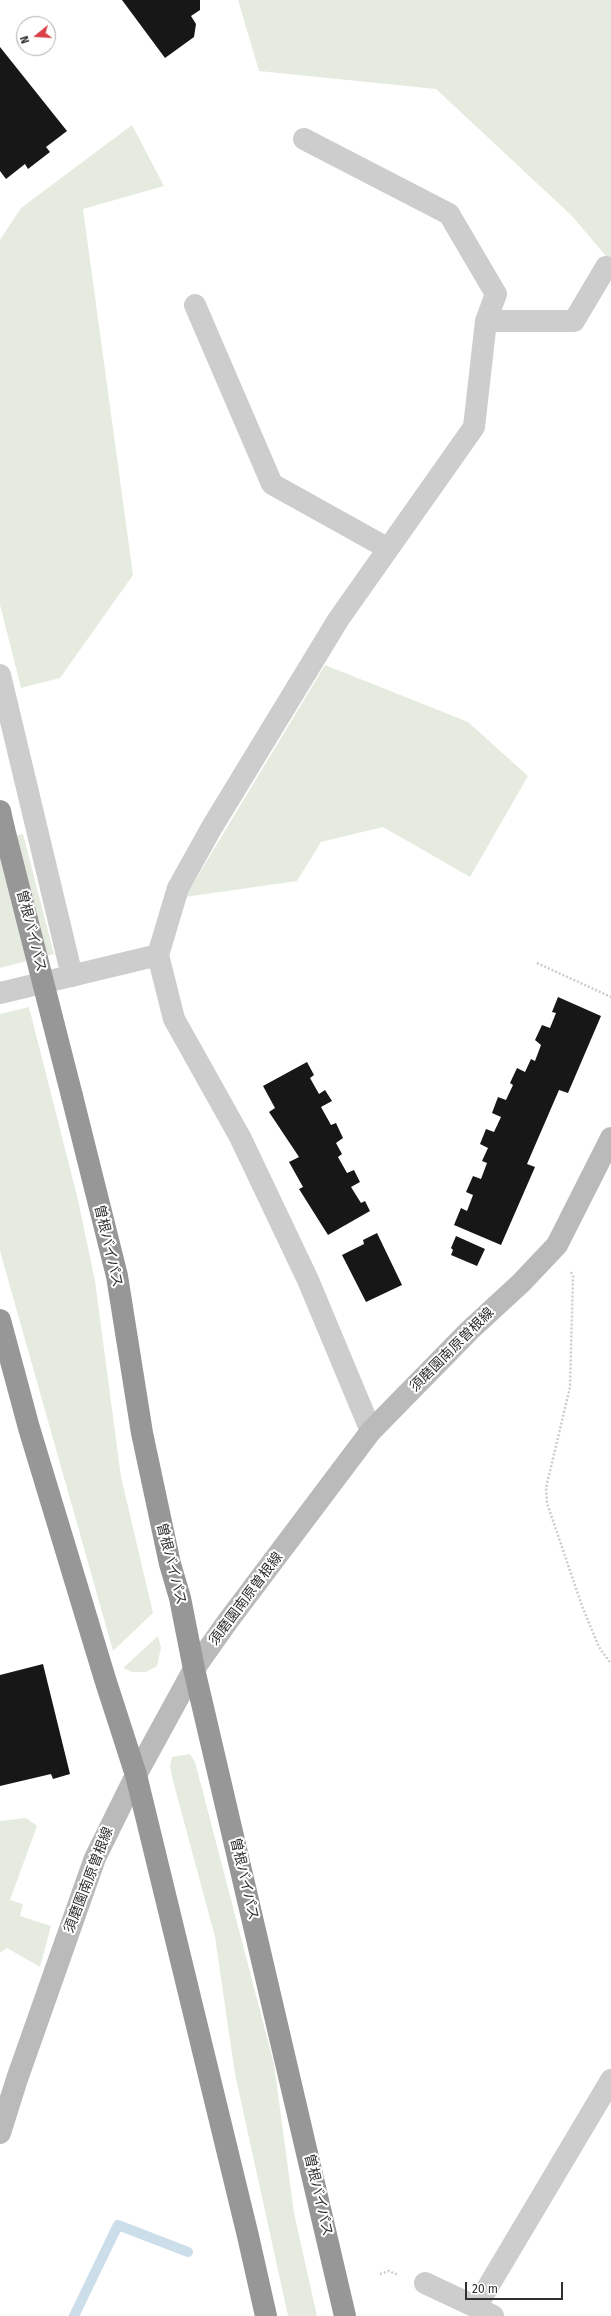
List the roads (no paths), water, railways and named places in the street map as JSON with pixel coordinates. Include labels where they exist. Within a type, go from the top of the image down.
[{"type":"highway","name":"曽根バイパス","points":[[2,820],[117,1276],[142,1433],[194,1670],[344,2316]]},
{"type":"highway","points":[[0,1320],[34,1443],[105,1680],[136,1775],[266,2316]]},
{"type":"main road","name":"須磨園南原曽根線","points":[[0,2133],[17,2079],[95,1858],[136,1775],[194,1670],[228,1621],[371,1431],[470,1330],[521,1283],[557,1245],[608,1151]]},
{"type":"street","points":[[304,139],[449,214],[496,294],[486,321],[474,427],[387,548],[338,620],[212,827],[178,888],[158,955],[174,1019],[240,1137],[308,1280],[371,1431]]},
{"type":"street","points":[[486,321],[574,321],[606,267]]},
{"type":"street","points":[[195,305],[272,484],[387,548]]},
{"type":"street","points":[[0,675],[72,976]]},
{"type":"street","points":[[0,993],[158,955]]},
{"type":"street","points":[[425,2283],[484,2312],[611,2080]]},
{"type":"waterway","points":[[74,2316],[118,2225],[188,2252]]}]
